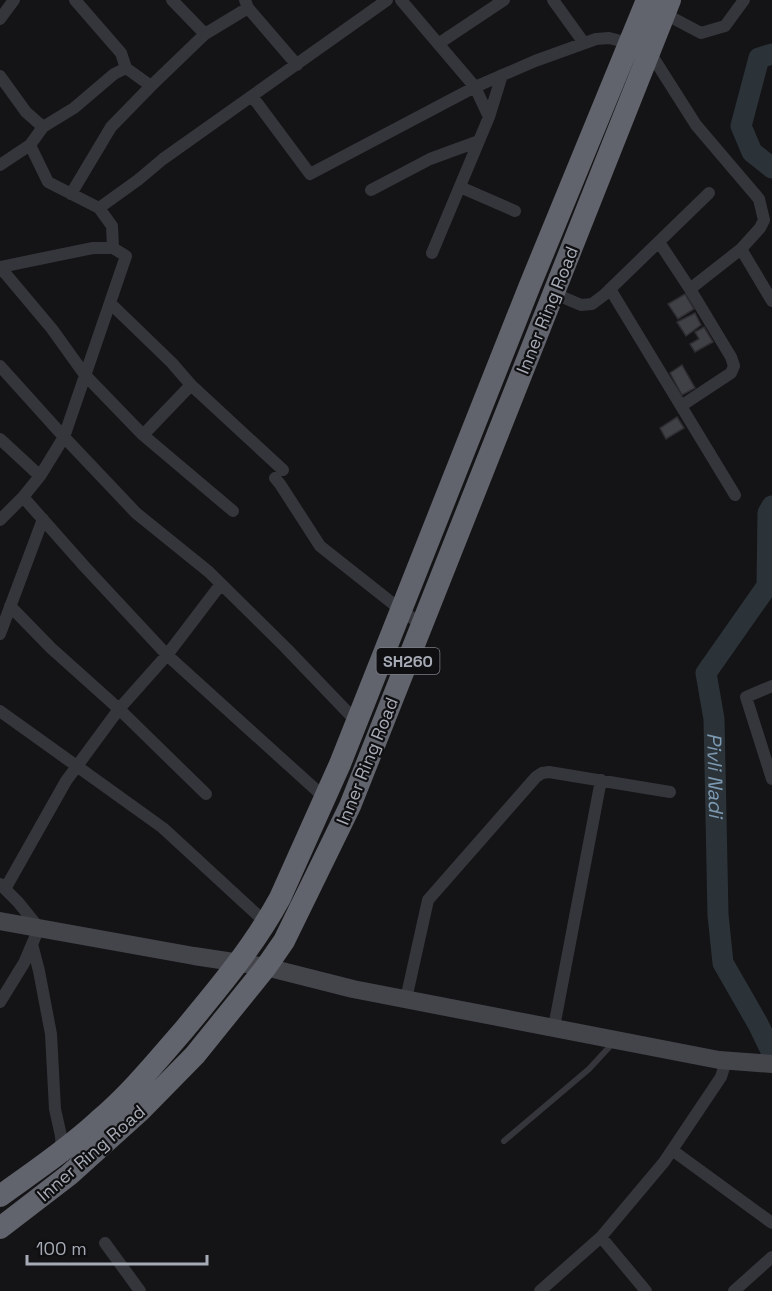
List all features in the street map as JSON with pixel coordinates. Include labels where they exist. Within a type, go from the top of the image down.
[{"type":"highway","name":"Inner Ring Road","points":[[0,1228],[69,1175],[141,1110],[195,1055],[266,967],[284,941],[350,806],[554,293],[639,47],[647,0]]},
{"type":"highway","name":"Inner Ring Road","points":[[0,1196],[97,1123],[136,1086],[224,982],[280,898],[357,722],[530,285],[639,47],[667,7]]},
{"type":"street","points":[[0,19],[14,0]]},
{"type":"street","points":[[75,0],[121,53],[126,68],[151,86]]},
{"type":"street","points":[[172,0],[205,34]]},
{"type":"street","points":[[99,208],[163,159],[387,0]]},
{"type":"street","points":[[401,0],[475,87],[489,117]]},
{"type":"street","points":[[438,44],[504,0]]},
{"type":"street","points":[[553,0],[584,43]]},
{"type":"street","points":[[667,7],[701,33],[725,26],[744,0]]},
{"type":"street","points":[[71,194],[111,127],[205,34],[246,4],[297,65]]},
{"type":"street","points":[[252,96],[310,174],[475,87],[535,61],[596,39],[609,38],[639,47],[696,125],[759,200],[764,220],[760,228],[741,249],[690,289]]},
{"type":"street","points":[[0,165],[30,145],[43,127],[74,108],[114,74],[126,68]]},
{"type":"street","points":[[432,253],[489,117],[502,75]]},
{"type":"street","points":[[0,76],[26,112],[43,127]]},
{"type":"street","points":[[371,190],[430,159],[479,141]]},
{"type":"street","points":[[30,145],[48,182],[99,208],[112,226],[113,248]]},
{"type":"street","points":[[460,187],[515,211]]},
{"type":"street","points":[[554,293],[581,304],[592,304],[708,193]]},
{"type":"street","points":[[659,242],[690,289],[731,357],[734,366],[731,374],[681,406]]},
{"type":"street","points":[[0,268],[93,248],[113,248],[126,256],[64,437],[40,476],[0,520]]},
{"type":"street","points":[[741,249],[771,297]]},
{"type":"street","points":[[0,268],[52,329],[85,375],[143,435],[232,511]]},
{"type":"street","points":[[610,289],[735,495]]},
{"type":"street","points":[[110,303],[172,363],[279,474],[280,484],[320,546],[422,625]]},
{"type":"street","points":[[0,366],[136,513],[208,572],[357,722]]},
{"type":"street","points":[[143,435],[191,385]]},
{"type":"street","points":[[0,439],[40,476]]},
{"type":"street","points":[[23,497],[167,655],[325,798]]},
{"type":"street","points":[[0,634],[43,519]]},
{"type":"street","points":[[62,1150],[55,1109],[51,1035],[39,971],[36,936],[18,902],[2,886],[66,781],[119,709],[167,655],[221,585]]},
{"type":"street","points":[[10,606],[51,648],[119,709],[206,794]]},
{"type":"street","points":[[772,686],[746,697],[770,764],[772,778]]},
{"type":"street","points":[[0,711],[163,828],[265,922]]},
{"type":"street","points":[[406,999],[428,900],[536,777],[549,772],[670,792]]},
{"type":"street","points":[[554,1027],[601,780]]},
{"type":"street","points":[[0,921],[36,936],[266,967],[353,989],[616,1040],[726,1061],[772,1065]]},
{"type":"street","points":[[0,1002],[24,963],[36,936]]},
{"type":"street","points":[[540,1291],[601,1237],[664,1162],[721,1077],[726,1061]]},
{"type":"street","points":[[672,1150],[772,1223]]},
{"type":"street","points":[[601,1237],[646,1291]]},
{"type":"street","points":[[105,1243],[140,1291]]},
{"type":"street","points":[[734,1291],[772,1257]]},
{"type":"lane","points":[[504,1141],[590,1070],[616,1040]]},
{"type":"building","points":[[685,294],[694,309],[678,319],[668,304]]},
{"type":"building","points":[[695,313],[701,325],[686,336],[677,322]]},
{"type":"building","points":[[704,327],[713,342],[695,352],[690,344],[699,339],[695,332]]},
{"type":"building","points":[[682,365],[695,388],[682,395],[670,373]]},
{"type":"building","points":[[677,417],[684,428],[666,439],[660,428]]},
{"type":"waterway","name":"Pivli Nadi","points":[[772,54],[759,58],[741,126],[752,152],[772,168]]},
{"type":"waterway","name":"Pivli Nadi","points":[[772,506],[768,513],[767,586],[706,673],[714,719],[718,915],[723,963],[772,1053]]}]
